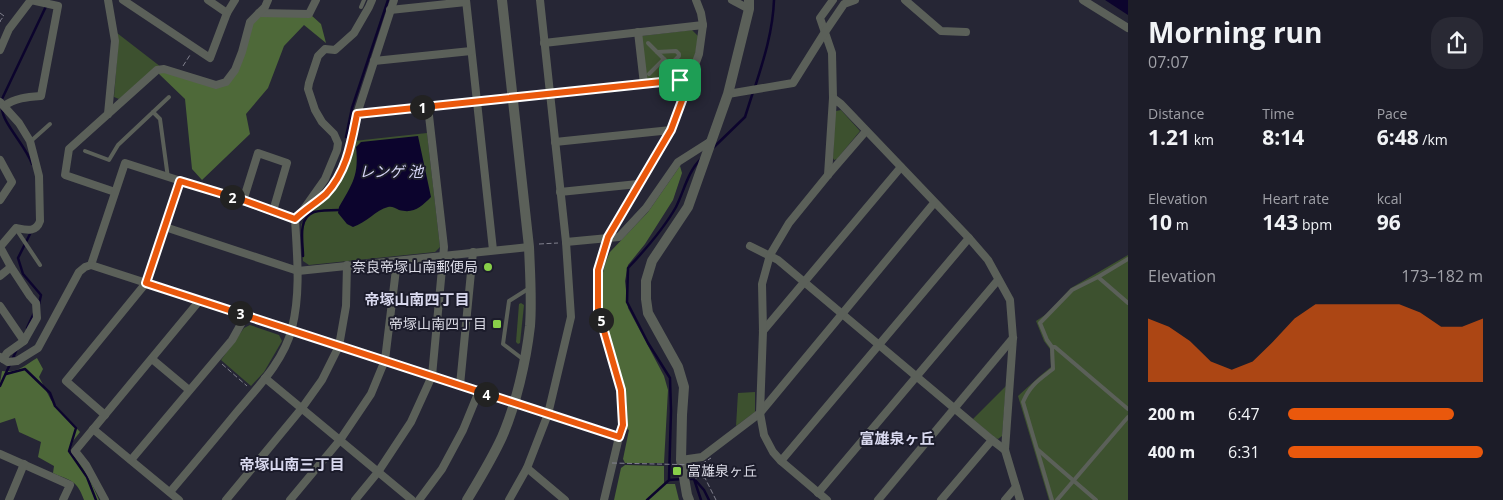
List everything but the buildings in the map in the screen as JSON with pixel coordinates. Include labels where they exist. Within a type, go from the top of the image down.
[{"type":"street","points":[[0,50],[9,29],[31,0],[58,6],[41,96],[26,96],[2,104],[19,123],[30,141],[40,176],[40,221],[35,229],[16,228],[0,247],[11,267],[36,303],[37,318],[24,341],[7,353],[4,359],[17,361],[38,348],[79,272],[91,265],[619,437]]},
{"type":"street","points":[[108,0],[115,41],[108,114]]},
{"type":"street","points":[[123,0],[210,58],[235,0]]},
{"type":"street","points":[[208,0],[228,13]]},
{"type":"street","points":[[115,192],[65,175],[69,149],[157,70],[164,69],[216,85],[226,82],[235,70],[240,58],[250,22],[265,7],[268,0]]},
{"type":"street","points":[[259,13],[309,14],[316,0]]},
{"type":"street","points":[[170,492],[265,378],[280,356],[292,330],[297,299],[298,216],[325,179],[338,143],[334,134],[322,122],[309,95],[309,83],[318,56],[325,49],[335,50],[354,33],[372,0]]},
{"type":"street","points":[[298,216],[325,194],[340,176],[349,150],[357,114],[394,0]]},
{"type":"street","points":[[467,500],[502,438],[514,403],[530,326],[529,247],[502,0]]},
{"type":"street","points":[[509,500],[527,468],[548,414],[571,317],[566,242],[540,0]]},
{"type":"street","points":[[604,500],[623,425],[621,390],[598,310],[598,270],[608,237],[671,130],[690,79],[699,54],[703,26],[696,0]]},
{"type":"street","points":[[689,500],[681,460],[684,387],[678,366],[648,313],[646,281],[652,261],[688,207],[728,94],[749,4],[732,0]]},
{"type":"street","points":[[828,175],[833,98],[832,53],[820,18],[833,0]]},
{"type":"street","points":[[728,94],[794,83],[844,4],[855,0]]},
{"type":"street","points":[[905,0],[941,31],[966,32]]},
{"type":"street","points":[[1083,0],[1128,28]]},
{"type":"street","points":[[390,10],[466,1],[493,250]]},
{"type":"street","points":[[544,43],[703,26]]},
{"type":"street","points":[[638,32],[644,84]]},
{"type":"street","points":[[374,61],[471,51]]},
{"type":"street","points":[[357,114],[690,79]]},
{"type":"street","points":[[833,98],[841,104],[969,238],[988,260],[1010,300],[1013,338],[1005,450],[1020,500]]},
{"type":"street","points":[[355,500],[378,472],[412,422],[432,376],[444,255],[428,107]]},
{"type":"street","points":[[555,142],[671,130]]},
{"type":"street","points":[[827,500],[781,462],[773,452],[764,434],[760,413],[763,331],[762,284],[770,255],[789,223],[866,131]]},
{"type":"street","points":[[566,242],[619,237],[646,208],[678,162],[711,141]]},
{"type":"street","points":[[243,200],[258,153],[287,163],[273,211]]},
{"type":"street","points":[[0,160],[12,182],[0,200]]},
{"type":"street","points":[[91,265],[125,163],[273,211],[298,216]]},
{"type":"street","points":[[763,331],[901,167]]},
{"type":"street","points":[[105,415],[66,381],[146,283],[180,181]]},
{"type":"street","points":[[560,192],[638,184]]},
{"type":"street","points":[[681,460],[702,457],[760,413],[934,203]]},
{"type":"street","points":[[165,227],[298,271],[529,247]]},
{"type":"street","points":[[781,462],[969,238]]},
{"type":"street","points":[[750,246],[778,260],[1005,450]]},
{"type":"street","points":[[460,385],[473,252]]},
{"type":"street","points":[[290,500],[340,440],[371,394],[384,360],[397,260]]},
{"type":"street","points":[[226,500],[302,408],[322,380],[339,346],[346,306],[347,265]]},
{"type":"street","points":[[0,276],[11,267]]},
{"type":"street","points":[[818,493],[998,280]]},
{"type":"street","points":[[105,500],[86,465],[75,451],[200,300]]},
{"type":"street","points":[[0,306],[24,341]]},
{"type":"street","points":[[131,460],[232,340],[246,315]]},
{"type":"street","points":[[878,500],[1013,338]]},
{"type":"street","points":[[152,359],[190,390]]},
{"type":"street","points":[[265,378],[412,500]]},
{"type":"street","points":[[419,500],[442,469],[463,430],[479,391]]},
{"type":"street","points":[[93,429],[179,500]]},
{"type":"street","points":[[941,500],[992,440]]},
{"type":"street","points":[[0,454],[70,485],[63,500]]},
{"type":"street","points":[[9,500],[24,464]]},
{"type":"street","points":[[527,468],[565,500]]},
{"type":"street","points":[[1005,500],[1016,487]]},
{"type":"lane","points":[[361,7],[364,0]]},
{"type":"lane","points":[[648,43],[670,65],[680,80]]},
{"type":"lane","points":[[657,52],[676,51],[679,56],[670,65]]},
{"type":"lane","points":[[649,74],[664,59]]},
{"type":"lane","points":[[85,151],[109,160],[118,145],[169,97]]},
{"type":"lane","points":[[153,112],[160,119],[168,178]]},
{"type":"lane","points":[[30,141],[50,124]]},
{"type":"lane","points":[[16,228],[40,265]]},
{"type":"lane","points":[[1052,500],[1023,402],[1027,391],[1053,369],[1052,347],[1040,323],[1072,290],[1128,259]]},
{"type":"lane","points":[[1098,277],[1128,303]]},
{"type":"lane","points":[[524,360],[503,344],[509,301],[530,288]]},
{"type":"lane","points":[[1052,347],[1056,347],[1128,409]]},
{"type":"lane","points":[[1057,500],[1128,417]]},
{"type":"lane","points":[[1036,448],[1096,500]]},
{"type":"path","points":[[0,13],[4,16],[0,22],[9,29]]},
{"type":"path","points":[[178,73],[195,48]]},
{"type":"path","points":[[529,247],[566,242]]},
{"type":"path","points":[[216,359],[254,392]]},
{"type":"path","points":[[612,463],[700,465],[711,458]]},
{"type":"path","points":[[684,477],[706,478],[716,500]]},
{"type":"green space","points":[[311,15],[321,24],[326,43],[304,25],[284,46],[268,88],[246,114],[250,134],[202,180],[192,169],[185,99],[158,73],[164,72],[224,86],[252,24],[259,17]]},
{"type":"green space","points":[[692,30],[698,36],[697,47],[693,62],[685,75],[646,79],[641,36]]},
{"type":"green space","points":[[117,33],[161,67],[119,99],[114,97],[118,45]]},
{"type":"green space","points":[[841,110],[860,131],[837,159],[834,160],[835,113]]},
{"type":"green space","points":[[427,133],[440,247],[435,252],[309,265],[303,261],[301,225],[305,217],[313,212],[312,210],[336,188],[345,172],[354,141]]},
{"type":"green space","points":[[680,166],[682,173],[673,200],[645,244],[628,265],[625,281],[628,308],[664,376],[668,390],[664,463],[625,463],[623,459],[629,430],[627,429],[626,400],[605,318],[601,285],[610,252],[648,212]]},
{"type":"green space","points":[[1128,255],[1128,500],[1049,500],[1018,396],[1051,367],[1050,349],[1044,341],[1036,321],[1048,313],[1071,288]]},
{"type":"green space","points":[[519,304],[524,305],[520,343],[518,344],[516,342]]},
{"type":"green space","points":[[250,325],[279,335],[282,341],[264,372],[251,386],[221,360],[244,328]]},
{"type":"green space","points":[[37,358],[43,369],[39,377],[51,400],[80,432],[73,441],[70,451],[84,466],[99,500],[84,500],[79,488],[73,482],[53,473],[54,466],[38,457],[41,442],[19,432],[15,418],[0,423],[0,383],[2,371],[17,370]]},
{"type":"green space","points":[[1006,386],[1002,436],[998,439],[973,419]]},
{"type":"green space","points":[[755,392],[755,412],[736,426],[738,393]]},
{"type":"green space","points":[[625,465],[664,466],[664,484],[675,484],[679,500],[614,500],[621,468]]},
{"type":"water","points":[[1105,0],[1128,0],[1128,15]]},
{"type":"water","name":"レンゲ 池","points":[[418,136],[431,197],[420,207],[413,210],[404,211],[388,207],[358,225],[353,227],[347,224],[338,213],[356,172],[356,147],[361,142]]},
{"type":"waterway","points":[[2,102],[49,0]]},
{"type":"waterway","points":[[346,137],[352,108],[388,0]]},
{"type":"waterway","points":[[755,87],[770,33],[774,0]]},
{"type":"waterway","points":[[714,147],[745,117],[753,92]]},
{"type":"waterway","points":[[2,108],[6,121],[32,164]]},
{"type":"waterway","points":[[682,479],[669,480],[670,378],[648,343],[627,302],[628,268],[666,224],[693,169],[701,159]]},
{"type":"waterway","points":[[303,256],[302,231],[305,219],[314,212],[339,210]]},
{"type":"waterway","points":[[31,232],[18,258],[23,274],[41,295],[39,304]]},
{"type":"waterway","points":[[27,328],[34,313]]},
{"type":"waterway","points":[[0,386],[17,349]]},
{"type":"waterway","points":[[6,374],[25,369],[50,393],[55,406],[76,428],[69,451],[87,477],[96,500]]},
{"type":"waterway","points":[[688,479],[694,479],[701,500]]},
{"type":"waterway","points":[[647,500],[668,481]]},
{"type":"waterway","points":[[696,481],[704,490],[709,500]]},
{"type":"place","name":"奈良帝塚山南郵便局","points":[[488,267]]},
{"type":"place","name":"帝塚山南四丁目","points":[[497,324]]},
{"type":"place","name":"富雄泉ヶ丘","points":[[677,471]]},
{"type":"district","name":"帝塚山南四丁目","points":[[417,300]]},
{"type":"district","name":"富雄泉ヶ丘","points":[[897,439]]},
{"type":"district","name":"帝塚山南三丁目","points":[[292,465]]},
{"type":"route","points":[[690,79],[671,130],[608,237],[598,270],[598,310],[621,390],[623,425],[619,437],[146,283],[180,181],[243,200],[295,219],[325,194],[340,176],[349,150],[357,114],[680,80],[690,79]]}]
